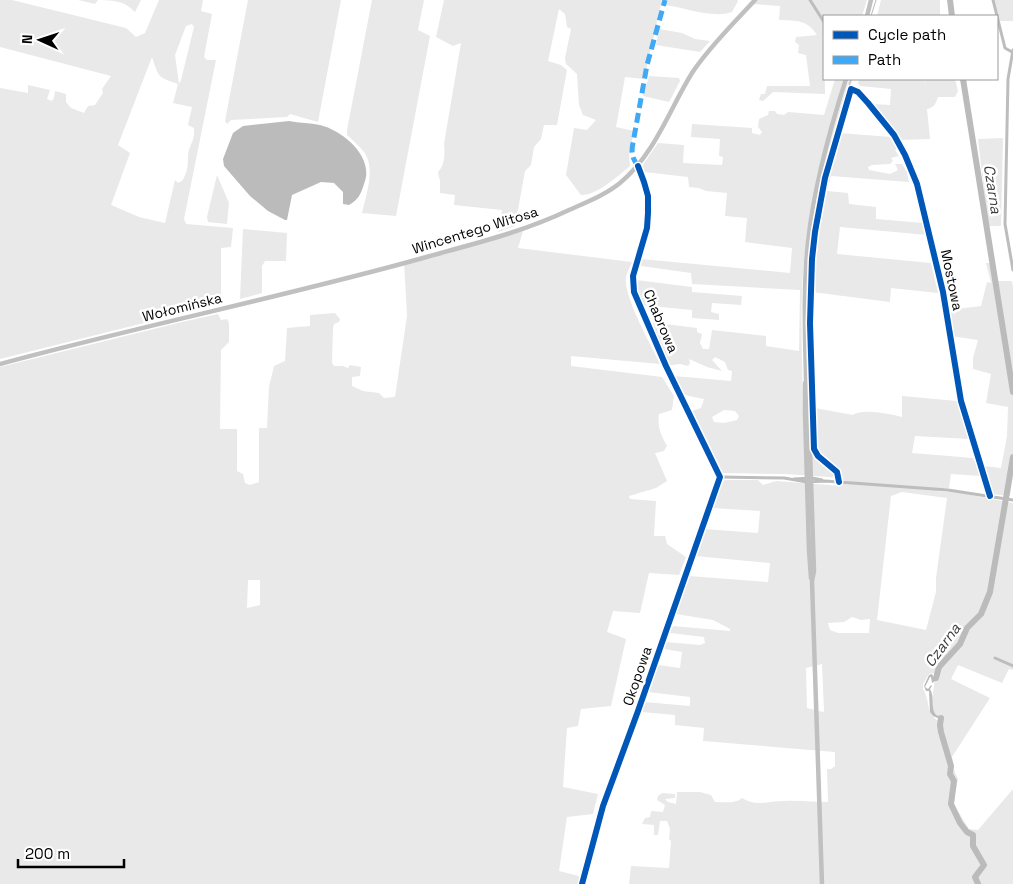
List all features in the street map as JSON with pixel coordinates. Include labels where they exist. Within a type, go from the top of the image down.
[{"type":"main road","name":"Wincentego Witosa","points":[[370,273],[516,232],[543,222],[609,190],[638,166],[658,137],[692,72],[755,0]]},
{"type":"main road","points":[[867,15],[871,0]]},
{"type":"main road","points":[[822,884],[812,581],[809,550],[808,400],[804,303],[811,223],[823,157],[846,80]]},
{"type":"main road","name":"Wołomińska","points":[[0,364],[370,273]]},
{"type":"street","points":[[810,0],[823,20]]},
{"type":"street","points":[[993,0],[997,15]]},
{"type":"street","points":[[998,20],[1005,48],[1013,51],[1008,79],[1005,214],[1006,234],[1013,270]]},
{"type":"street","name":"Mostowa","points":[[839,482],[837,472],[818,456],[814,450],[810,366],[810,286],[815,232],[826,178],[851,89],[858,92],[894,135],[917,184],[943,292],[961,400],[990,496]]},
{"type":"street","name":"Chabrowa","points":[[638,166],[648,196],[648,213],[647,228],[633,276],[634,292],[666,366],[720,477]]},
{"type":"street","points":[[720,477],[793,479],[948,490],[1012,500]]},
{"type":"street","name":"Okopowa","points":[[582,884],[603,806],[720,477]]},
{"type":"street","points":[[994,658],[1013,666]]},
{"type":"shaded area","points":[[0,0],[12,0],[126,28],[136,37],[145,33],[159,0],[203,0],[201,11],[212,14],[204,57],[207,60],[216,60],[184,219],[186,224],[233,228],[231,247],[221,248],[221,304],[200,305],[198,310],[179,314],[175,307],[176,315],[0,359],[0,88],[28,93],[28,85],[50,90],[47,99],[52,101],[55,91],[66,94],[66,102],[71,108],[84,113],[88,106],[95,105],[103,93],[102,89],[111,76],[0,47]],"holes":[[[192,24],[194,27],[179,84],[175,55],[186,26]],[[152,57],[160,76],[178,84],[173,103],[192,107],[188,125],[194,128],[187,171],[182,181],[178,183],[175,180],[165,223],[139,217],[111,205],[130,153],[118,145]]]},
{"type":"shaded area","points":[[78,0],[98,0],[95,4]]},
{"type":"shaded area","points":[[98,0],[141,0],[135,12],[123,3]]},
{"type":"shaded area","points":[[248,0],[341,0],[318,122],[290,114],[287,117],[231,120],[227,124],[225,121]]},
{"type":"shaded area","points":[[372,0],[424,0],[418,30],[430,36],[396,216],[362,213],[370,174],[368,159],[364,152],[347,135]]},
{"type":"shaded area","points":[[444,0],[662,0],[644,79],[625,77],[616,127],[634,131],[629,155],[630,166],[607,185],[593,192],[581,195],[566,175],[574,128],[587,130],[596,120],[583,115],[579,105],[577,74],[566,64],[565,58],[571,29],[567,27],[565,14],[559,9],[548,61],[561,65],[567,70],[557,125],[544,125],[541,139],[534,147],[531,165],[525,171],[515,226],[498,232],[502,210],[454,205],[455,195],[440,193],[438,172],[444,159],[444,144],[461,43],[453,46],[436,37]]},
{"type":"shaded area","points":[[665,0],[738,1],[732,12],[716,14],[664,5]]},
{"type":"shaded area","points":[[755,0],[867,0],[862,15],[823,15],[823,80],[825,80],[825,94],[773,92],[763,101],[759,100],[761,94],[765,94],[767,86],[810,86],[806,55],[798,53],[799,45],[795,42],[796,37],[817,35],[805,23],[779,20],[780,6],[752,4]]},
{"type":"shaded area","points":[[881,0],[940,0],[940,15],[877,15]]},
{"type":"shaded area","points":[[994,0],[1013,0],[1013,21],[999,21]]},
{"type":"shaded area","points":[[659,29],[710,41],[700,52],[656,45]]},
{"type":"shaded area","points":[[649,76],[679,78],[680,81],[669,102],[643,96]]},
{"type":"shaded area","points":[[835,80],[844,80],[819,169],[810,214],[804,261],[802,300],[803,417],[811,417],[806,316],[808,265],[813,215],[833,130],[849,80],[853,80],[844,104],[847,106],[840,133],[891,137],[899,156],[891,158],[893,161],[890,164],[872,165],[868,167],[869,170],[890,174],[898,170],[895,164],[902,164],[907,172],[909,182],[831,176],[827,191],[848,193],[849,204],[876,207],[876,219],[924,223],[927,235],[840,227],[837,254],[931,263],[938,293],[891,288],[890,302],[812,292],[811,351],[815,408],[853,415],[870,412],[902,417],[902,396],[957,401],[969,439],[915,436],[912,453],[973,458],[981,476],[951,474],[949,488],[937,488],[937,491],[961,493],[1013,503],[1013,670],[1009,669],[1002,683],[958,665],[951,679],[990,698],[952,757],[958,779],[953,803],[969,829],[978,830],[1013,789],[1013,884],[629,884],[631,866],[669,868],[671,841],[669,839],[670,829],[667,821],[660,821],[658,835],[654,835],[654,825],[642,824],[645,818],[650,817],[651,811],[663,812],[665,805],[657,800],[658,796],[662,793],[675,794],[675,798],[665,799],[676,804],[677,792],[700,792],[711,795],[715,802],[733,802],[742,798],[758,803],[790,801],[828,802],[827,769],[835,766],[835,752],[703,741],[704,728],[675,725],[675,715],[642,712],[644,702],[690,706],[690,697],[648,692],[658,665],[680,668],[682,652],[664,649],[666,642],[700,645],[705,643],[704,637],[670,633],[673,626],[730,631],[730,629],[713,620],[676,614],[689,576],[768,582],[770,563],[695,556],[704,529],[758,533],[760,511],[712,508],[721,484],[725,480],[758,480],[763,485],[776,481],[842,486],[843,478],[785,474],[721,473],[692,411],[701,408],[704,399],[684,395],[674,376],[731,381],[732,371],[728,370],[725,362],[715,357],[712,360],[722,371],[689,359],[690,363],[688,366],[680,364],[666,366],[647,324],[657,323],[697,328],[697,332],[702,334],[700,343],[703,349],[709,349],[712,330],[766,336],[766,346],[799,351],[800,290],[692,284],[691,273],[641,266],[641,259],[790,273],[792,248],[745,242],[747,218],[725,216],[727,193],[689,187],[688,177],[644,172],[642,166],[658,143],[684,145],[683,163],[722,165],[723,157],[719,156],[720,139],[691,137],[692,124],[752,128],[752,133],[760,135],[762,132],[758,127],[759,119],[768,115],[769,111],[775,111],[777,114],[784,115],[788,112],[824,115]],"holes":[[[724,410],[735,411],[739,416],[737,420],[724,423],[714,422],[712,417]],[[902,492],[947,498],[936,578],[936,592],[926,630],[877,620],[891,496]],[[852,617],[861,620],[870,619],[869,633],[838,633],[830,630],[828,623],[844,622]],[[822,664],[823,712],[807,708],[806,668]],[[934,673],[932,705],[936,716],[940,716],[942,721],[940,725],[937,724],[939,721],[930,711],[923,689],[923,684],[929,674]]]},
{"type":"shaded area","points":[[859,80],[924,80],[925,84],[925,80],[955,80],[958,91],[955,97],[938,97],[933,106],[927,109],[930,139],[899,140],[873,104],[890,105],[891,89],[860,86]]},
{"type":"shaded area","points":[[289,121],[329,128],[339,133],[355,147],[361,155],[366,174],[362,191],[355,201],[349,205],[343,204],[343,192],[334,183],[321,182],[292,195],[287,220],[285,220],[268,211],[250,196],[224,166],[223,159],[233,133],[243,126]]},
{"type":"shaded area","points":[[1003,138],[1001,226],[988,226],[978,139]]},
{"type":"shaded area","points":[[217,175],[229,203],[227,224],[208,222],[207,217]]},
{"type":"shaded area","points":[[243,229],[287,233],[286,261],[265,261],[262,266],[262,293],[240,299]]},
{"type":"shaded area","points":[[523,231],[518,248],[632,262],[626,277],[629,296],[638,320],[660,364],[571,356],[571,366],[662,377],[674,396],[672,410],[659,414],[660,431],[667,446],[664,451],[655,453],[667,481],[656,488],[629,496],[630,499],[656,501],[654,536],[665,536],[667,544],[686,557],[679,575],[649,573],[640,613],[613,611],[607,632],[626,639],[611,706],[581,709],[578,726],[567,728],[563,787],[598,794],[593,814],[567,817],[559,871],[579,876],[581,884],[0,884],[0,367],[218,314],[221,320],[227,319],[229,323],[229,342],[221,350],[220,429],[237,429],[237,471],[243,474],[245,483],[250,485],[259,482],[259,428],[267,428],[269,387],[274,366],[285,361],[287,328],[310,326],[310,315],[335,313],[340,319],[339,322],[334,324],[333,328],[332,363],[334,366],[348,368],[350,365],[361,367],[360,376],[352,377],[352,386],[363,391],[379,393],[384,398],[395,397],[407,316],[404,261],[464,244]],"holes":[[[248,580],[260,580],[260,605],[247,608]]]},
{"type":"shaded area","points":[[986,263],[992,263],[1008,371],[1010,370],[996,281],[1012,281],[1013,287],[1013,474],[1010,496],[992,494],[984,466],[1001,468],[1007,436],[1008,407],[986,403],[991,374],[973,369],[973,358],[978,340],[951,336],[951,320],[948,310],[981,306],[987,282],[991,283]]},
{"type":"shaded area","points":[[636,280],[692,287],[692,292],[742,296],[741,305],[712,303],[711,312],[719,314],[719,320],[692,318],[692,310],[641,305],[636,288]]},
{"type":"shaded area","points":[[939,672],[937,680],[932,683],[930,677],[925,687],[928,689],[932,686],[930,689],[934,712],[942,717],[940,725],[940,719],[933,716],[930,712],[929,691],[926,691],[924,686],[929,675],[932,674],[934,678]]},
{"type":"waterway","points":[[871,15],[876,0]]},
{"type":"waterway","name":"Czarna","points":[[950,0],[952,15]]},
{"type":"waterway","points":[[817,211],[829,154],[851,80]]},
{"type":"waterway","name":"Czarna","points":[[963,80],[1013,392]]},
{"type":"waterway","name":"Czarna","points":[[936,678],[939,667],[960,644],[967,628],[981,614],[990,592],[1013,457]]},
{"type":"waterway","name":"Czarna","points":[[941,718],[941,732],[951,766],[950,774],[954,781],[951,804],[960,823],[967,832],[973,835],[973,846],[984,865],[975,877],[978,884]]},
{"type":"marked path","points":[[638,166],[634,160],[632,147],[647,65],[665,0]]},
{"type":"cycle path","points":[[839,482],[837,472],[818,456],[814,449],[810,323],[812,259],[815,232],[825,178],[851,89],[858,92],[894,135],[917,184],[943,292],[961,401],[990,496]]},
{"type":"cycle path","points":[[582,884],[603,806],[720,477],[666,366],[634,292],[633,276],[647,228],[648,213],[648,196],[638,166]]}]
